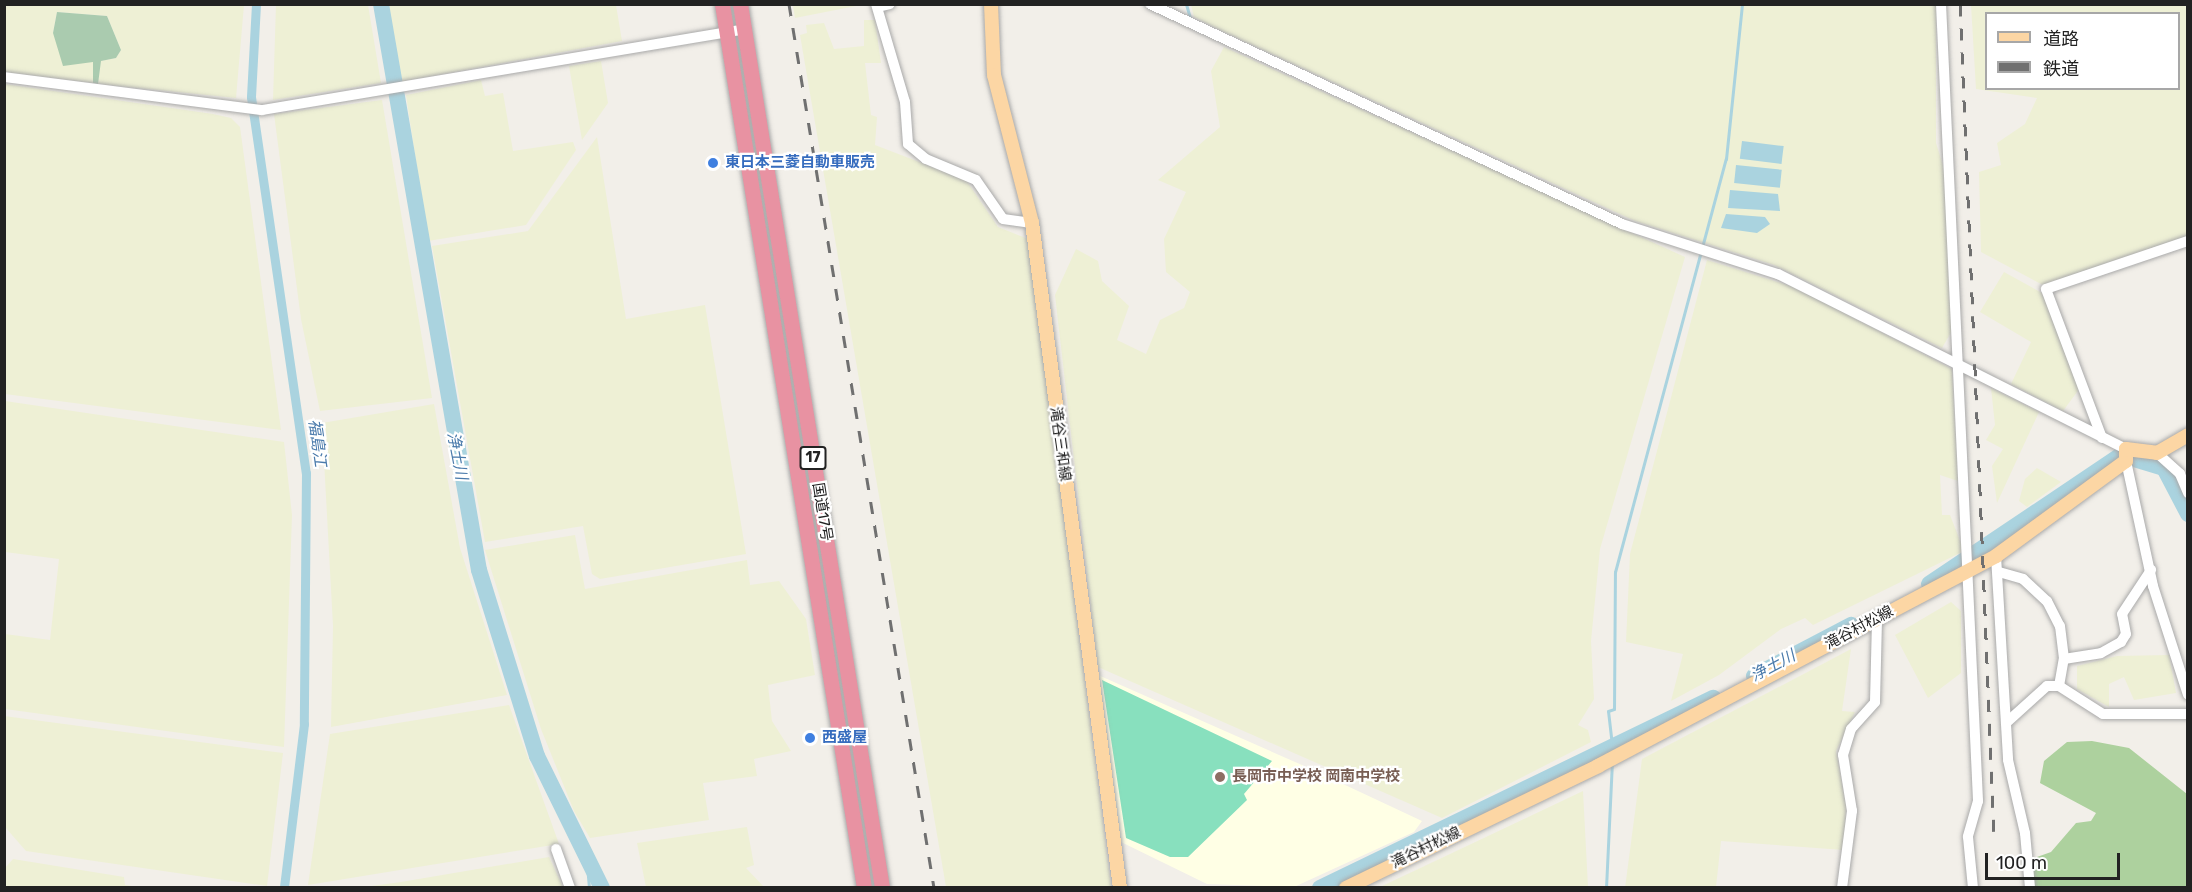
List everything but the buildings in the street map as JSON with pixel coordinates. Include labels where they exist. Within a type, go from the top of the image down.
[{"type":"highway","name":"17","points":[[722,4],[727,33]]},
{"type":"highway","name":"17","points":[[740,4],[744,30]]},
{"type":"highway","name":"国道17号","points":[[744,30],[882,888]]},
{"type":"highway","name":"国道17号","points":[[727,33],[864,888]]},
{"type":"main road","name":"滝谷三和線","points":[[991,4],[996,84],[1032,223],[1120,888]]},
{"type":"main road","points":[[2126,455],[2157,453],[2187,435]]},
{"type":"main road","name":"滝谷村松線","points":[[1346,888],[1606,761],[1996,556],[2126,455]]},
{"type":"street","points":[[890,4],[877,6],[905,102],[908,144],[926,159],[976,180],[1003,219],[1032,223]]},
{"type":"street","points":[[1150,4],[1622,224],[1778,274],[2102,438],[2126,455],[2151,570],[2187,695]]},
{"type":"street","points":[[1941,4],[1978,801],[1968,837],[1973,888]]},
{"type":"street","points":[[4,77],[246,111],[262,110],[744,30]]},
{"type":"street","points":[[2102,438],[2046,289],[2187,241]]},
{"type":"street","points":[[2157,453],[2180,474],[2187,493]]},
{"type":"street","points":[[1996,556],[1999,572],[2006,723],[2030,888]]},
{"type":"street","points":[[2064,659],[2101,653],[2121,642],[2126,634],[2122,614],[2151,570]]},
{"type":"street","points":[[1999,572],[2023,579],[2047,601],[2060,626],[2064,659],[2059,686]]},
{"type":"street","points":[[1842,888],[1852,810],[1843,755],[1851,729],[1875,702],[1877,618]]},
{"type":"street","points":[[2006,723],[2040,688],[2059,686],[2103,714],[2187,714]]},
{"type":"street","points":[[556,849],[570,888]]},
{"type":"shaded area","points":[[793,4],[866,4],[795,18],[793,5]]},
{"type":"shaded area","points":[[4,5],[244,5],[236,98],[98,84],[100,61],[116,58],[121,50],[107,16],[57,12],[53,33],[93,62],[93,83],[5,72]]},
{"type":"shaded area","points":[[276,5],[368,5],[381,83],[273,100]]},
{"type":"shaded area","points":[[388,5],[616,5],[622,41],[400,82]]},
{"type":"shaded area","points":[[1191,5],[1936,5],[1936,143],[1945,172],[1953,329],[1942,348],[1774,265],[1635,221],[1222,31],[1194,17]]},
{"type":"shaded area","points":[[1971,5],[2187,5],[2187,238],[2043,285],[1981,252],[1979,172],[2001,165],[1997,143],[2025,124],[2037,98],[1976,89]]},
{"type":"shaded area","points":[[57,12],[107,16],[121,50],[116,58],[101,61],[98,84],[93,83],[93,62],[63,66],[53,33]]},
{"type":"shaded area","points":[[864,20],[875,20],[881,63],[865,63],[871,115],[877,117],[875,145],[966,180],[998,227],[1028,239],[1111,887],[946,887],[800,35],[807,33],[806,25],[824,23],[834,49],[864,46]]},
{"type":"shaded area","points":[[1224,47],[1685,257],[1600,549],[1591,641],[1594,699],[1578,725],[1588,730],[1591,742],[1442,818],[1098,667],[1055,295],[1076,249],[1098,261],[1102,281],[1129,306],[1117,340],[1146,354],[1160,320],[1184,308],[1190,292],[1166,272],[1164,239],[1186,192],[1158,180],[1220,127],[1211,71]]},
{"type":"shaded area","points":[[601,61],[608,103],[582,140],[569,66]]},
{"type":"shaded area","points":[[481,80],[485,96],[503,93],[513,151],[573,142],[576,150],[526,225],[428,241],[406,95]]},
{"type":"shaded area","points":[[5,84],[213,114],[231,118],[240,127],[281,430],[5,394]]},
{"type":"shaded area","points":[[382,100],[432,398],[320,411],[301,319],[274,114]]},
{"type":"shaded area","points":[[597,137],[626,319],[705,305],[746,554],[600,579],[592,574],[583,526],[485,542],[432,246],[528,231]]},
{"type":"shaded area","points":[[1707,260],[1794,287],[1952,369],[1958,481],[1940,475],[1942,515],[1950,515],[1964,551],[1813,625],[1805,618],[1781,629],[1719,675],[1671,701],[1683,654],[1626,642],[1630,554]]},
{"type":"shaded area","points":[[2004,272],[2042,293],[2080,388],[2063,411],[2011,384],[2031,342],[1980,312]]},
{"type":"shaded area","points":[[1991,388],[2039,412],[1997,503],[1992,466],[2003,449],[1986,440],[1995,425]]},
{"type":"shaded area","points":[[5,401],[284,442],[292,515],[284,747],[5,709],[5,634],[50,640],[59,559],[5,552]]},
{"type":"shaded area","points":[[434,404],[460,548],[507,695],[331,727],[333,626],[322,423]]},
{"type":"shaded area","points":[[2037,468],[2061,482],[2027,507],[2019,501],[2025,479]]},
{"type":"shaded area","points":[[575,535],[585,589],[747,560],[750,585],[779,581],[806,619],[815,675],[768,685],[772,721],[791,751],[754,759],[757,776],[703,783],[709,820],[590,838],[574,811],[541,729],[485,550]]},
{"type":"shaded area","points":[[1951,602],[1961,611],[1961,673],[1928,698],[1895,635]]},
{"type":"shaded area","points":[[1851,649],[1842,711],[1855,712],[1836,751],[1846,806],[1844,850],[1721,841],[1716,887],[1625,888],[1642,759]]},
{"type":"shaded area","points":[[2169,655],[2176,693],[2134,700],[2124,677],[2109,684],[2109,707],[2077,689],[2077,666],[2117,656]]},
{"type":"shaded area","name":"長岡市中学校 岡南中学校","points":[[1098,675],[1311,769],[1422,821],[1414,832],[1294,887],[1207,884],[1121,842]]},
{"type":"shaded area","points":[[509,705],[559,844],[308,885],[330,734]]},
{"type":"shaded area","points":[[4,716],[283,753],[267,886],[26,851],[5,827]]},
{"type":"shaded area","points":[[1583,791],[1588,887],[1380,887],[1414,871]]},
{"type":"shaded area","points":[[747,827],[754,865],[746,868],[764,887],[646,887],[637,843]]},
{"type":"shaded area","points":[[549,857],[563,887],[364,887],[401,882]]},
{"type":"shaded area","points":[[13,859],[124,877],[125,885],[139,887],[6,887],[5,868]]},
{"type":"green space","points":[[1102,680],[1272,761],[1244,794],[1247,800],[1188,857],[1170,857],[1126,838]]},
{"type":"green space","points":[[2092,741],[2129,748],[2187,794],[2187,887],[2030,888],[2031,859],[2051,852],[2076,823],[2091,821],[2096,813],[2040,783],[2044,761],[2067,742]]},
{"type":"water","points":[[1742,141],[1784,146],[1781,164],[1740,159]]},
{"type":"water","points":[[1736,165],[1782,170],[1780,188],[1734,183]]},
{"type":"water","points":[[1730,190],[1778,194],[1780,211],[1728,208]]},
{"type":"water","points":[[1726,214],[1765,217],[1770,224],[1757,233],[1721,228]]},
{"type":"waterway","name":"福島江","points":[[256,4],[251,97],[306,473],[304,724],[284,888]]},
{"type":"waterway","name":"浄土川","points":[[381,4],[479,570],[537,756],[602,888]]},
{"type":"waterway","points":[[1186,4],[1190,18]]},
{"type":"waterway","points":[[1613,754],[1608,711],[1614,709],[1615,572],[1726,159],[1742,4]]},
{"type":"waterway","name":"浄土川","points":[[1929,584],[2121,455],[2164,468],[2188,514]]},
{"type":"waterway","name":"浄土川","points":[[1754,676],[1851,625]]},
{"type":"waterway","name":"浄土川","points":[[1320,888],[1713,698]]},
{"type":"waterway","points":[[1606,888],[1612,763]]},
{"type":"waterway","points":[[587,865],[589,888]]},
{"type":"railway","points":[[789,4],[934,888]]},
{"type":"railway","points":[[1960,4],[1994,833]]},
{"type":"place","name":"東日本三菱自動車販売","points":[[713,163]]},
{"type":"place","name":"西盛屋","points":[[810,738]]},
{"type":"place","name":"長岡市中学校 岡南中学校","points":[[1220,777]]}]
